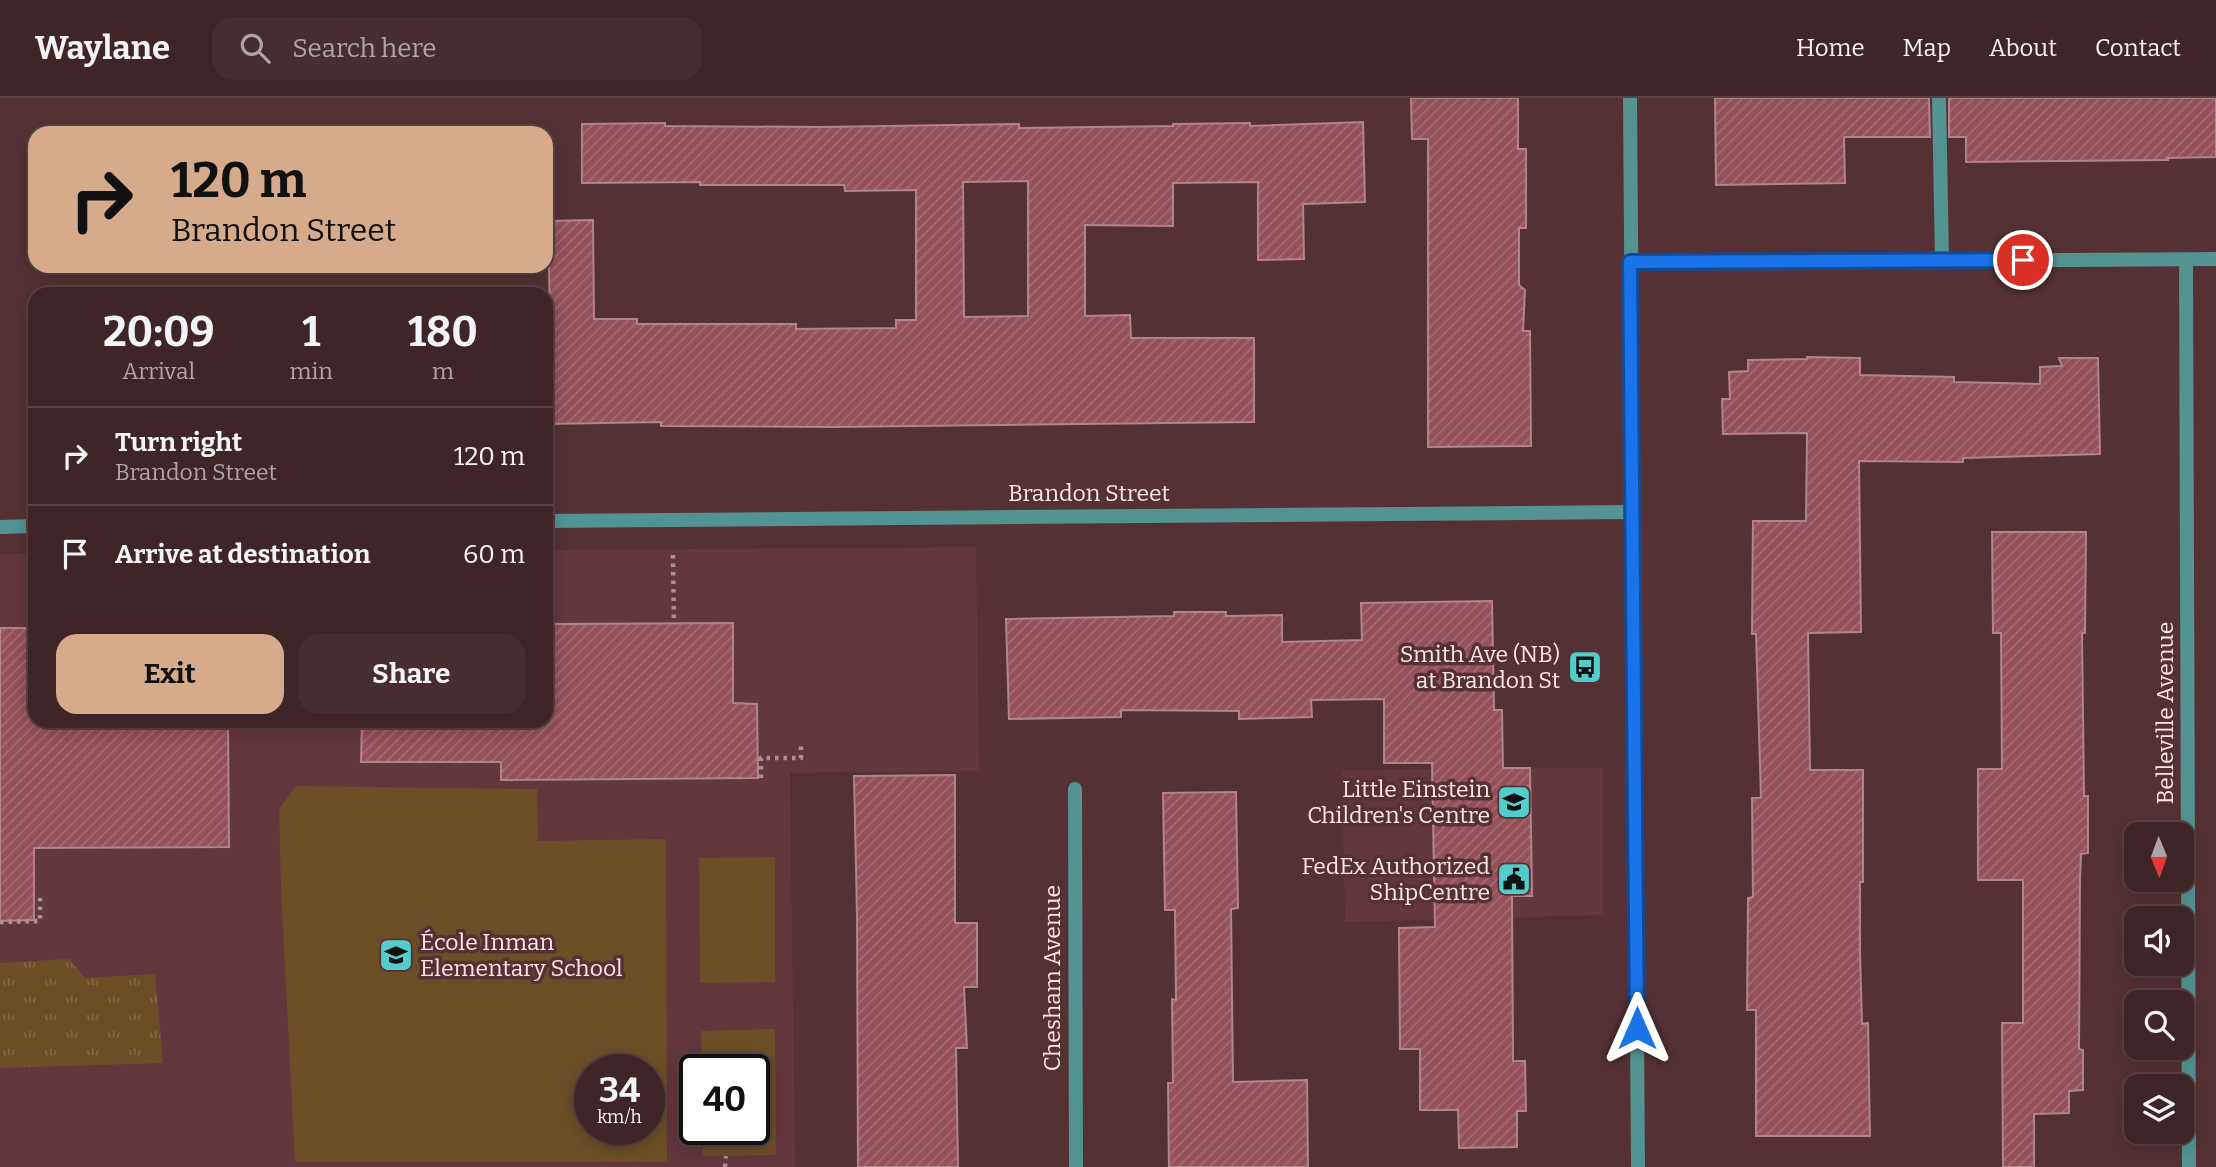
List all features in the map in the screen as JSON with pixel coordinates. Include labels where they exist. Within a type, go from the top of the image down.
[{"type":"street","points":[[1630,98],[1638,1167]]},
{"type":"street","points":[[1939,98],[1942,261]]},
{"type":"street","points":[[1630,262],[2216,259]]},
{"type":"street","name":"Belleville Avenue","points":[[2186,260],[2189,1167]]},
{"type":"street","name":"Brandon Street","points":[[553,520],[1633,512]]},
{"type":"street","points":[[0,527],[28,526]]},
{"type":"street","name":"Chesham Avenue","points":[[1075,789],[1076,1167]]},
{"type":"path","points":[[673,555],[674,623]]},
{"type":"path","points":[[761,778],[761,758],[802,758],[801,742]]},
{"type":"path","points":[[0,922],[40,921],[40,898]]},
{"type":"path","points":[[725,1167],[726,1156]]},
{"type":"shaded area","name":"École Inman Elementary School","points":[[976,547],[979,771],[790,773],[795,1167],[0,1167],[0,554],[28,554],[28,728],[553,728],[553,550]]},
{"type":"shaded area","points":[[1603,768],[1603,915],[1345,922],[1342,770]]},
{"type":"green space","points":[[296,786],[537,789],[538,841],[666,839],[667,1162],[295,1162],[279,809]]},
{"type":"green space","points":[[775,857],[775,982],[700,983],[699,858]]},
{"type":"green space","points":[[69,959],[85,978],[155,974],[163,1063],[0,1068],[0,963]]},
{"type":"green space","points":[[775,1029],[776,1155],[703,1156],[703,1145],[770,1145],[770,1054],[702,1054],[701,1031]]},
{"type":"building","points":[[1411,98],[1518,98],[1518,149],[1526,149],[1526,228],[1519,228],[1519,285],[1525,290],[1523,331],[1530,331],[1531,446],[1428,447],[1428,139],[1412,139]]},
{"type":"building","points":[[1715,98],[1929,98],[1930,137],[1844,137],[1845,183],[1716,185]]},
{"type":"building","points":[[1949,98],[2216,98],[2216,157],[1966,162],[1966,137],[1949,137]]},
{"type":"building","points":[[1363,122],[1365,202],[1303,204],[1304,259],[1258,260],[1258,182],[1173,183],[1173,226],[1085,225],[1085,316],[1130,315],[1131,338],[1254,338],[1254,422],[833,427],[661,426],[661,422],[553,424],[553,287],[549,287],[549,273],[553,273],[553,221],[593,220],[594,319],[637,319],[637,324],[796,324],[796,329],[896,328],[896,320],[916,320],[916,190],[845,191],[844,185],[582,183],[582,124],[821,127],[1019,124],[1019,128],[1250,123],[1250,126]],"holes":[[[1028,181],[1028,316],[964,317],[963,182]]]},
{"type":"building","points":[[1860,358],[1860,375],[1954,377],[1954,382],[2040,384],[2040,367],[2062,366],[2059,358],[2098,358],[2100,454],[1963,458],[1963,462],[1859,461],[1861,632],[1808,633],[1810,770],[1863,770],[1860,953],[1862,1024],[1868,1023],[1870,1136],[1756,1136],[1756,1010],[1747,1010],[1748,898],[1753,897],[1752,798],[1761,798],[1756,634],[1752,634],[1753,521],[1806,521],[1807,433],[1723,434],[1722,399],[1730,399],[1729,372],[1748,371],[1748,360]]},
{"type":"building","points":[[1992,532],[2086,532],[2085,633],[2082,633],[2084,796],[2088,796],[2088,853],[2081,854],[2079,1049],[2083,1050],[2083,1090],[2069,1091],[2069,1113],[2034,1114],[2034,1167],[2003,1167],[2002,1023],[2023,1023],[2023,880],[1978,880],[1978,769],[2002,769],[2001,633],[1993,633]]},
{"type":"building","points":[[1492,601],[1494,710],[1502,710],[1503,768],[1530,768],[1532,896],[1512,896],[1513,1061],[1525,1061],[1526,1111],[1517,1111],[1517,1147],[1459,1148],[1458,1110],[1420,1110],[1420,1049],[1400,1049],[1399,928],[1435,927],[1432,763],[1384,763],[1384,699],[1311,700],[1312,717],[1239,719],[1239,711],[1121,710],[1121,717],[1009,719],[1006,619],[1174,616],[1174,612],[1226,612],[1226,616],[1282,615],[1282,642],[1362,640],[1361,603]]},
{"type":"building","points":[[733,623],[733,703],[757,704],[758,778],[501,780],[501,762],[361,762],[362,728],[553,728],[553,624]]},
{"type":"building","points":[[0,628],[28,628],[28,728],[228,728],[229,847],[34,848],[34,920],[0,921]]},
{"type":"building","points":[[955,775],[955,923],[977,923],[977,987],[964,987],[967,1048],[956,1048],[958,1167],[858,1167],[854,776]]},
{"type":"building","points":[[1236,792],[1238,908],[1231,909],[1233,1082],[1307,1080],[1308,1167],[1169,1167],[1168,1083],[1173,1083],[1172,999],[1176,1000],[1175,910],[1165,910],[1163,793]]},
{"type":"place","name":"Smith Ave (NB) at Brandon St","points":[[1585,667]]},
{"type":"place","name":"Little Einstein Children's Centre","points":[[1514,802]]},
{"type":"place","name":"FedEx Authorized ShipCentre","points":[[1514,879]]},
{"type":"place","name":"École Inman Elementary School","points":[[396,955]]},
{"type":"route","points":[[1637,1028],[1630,262],[2023,260]]}]
